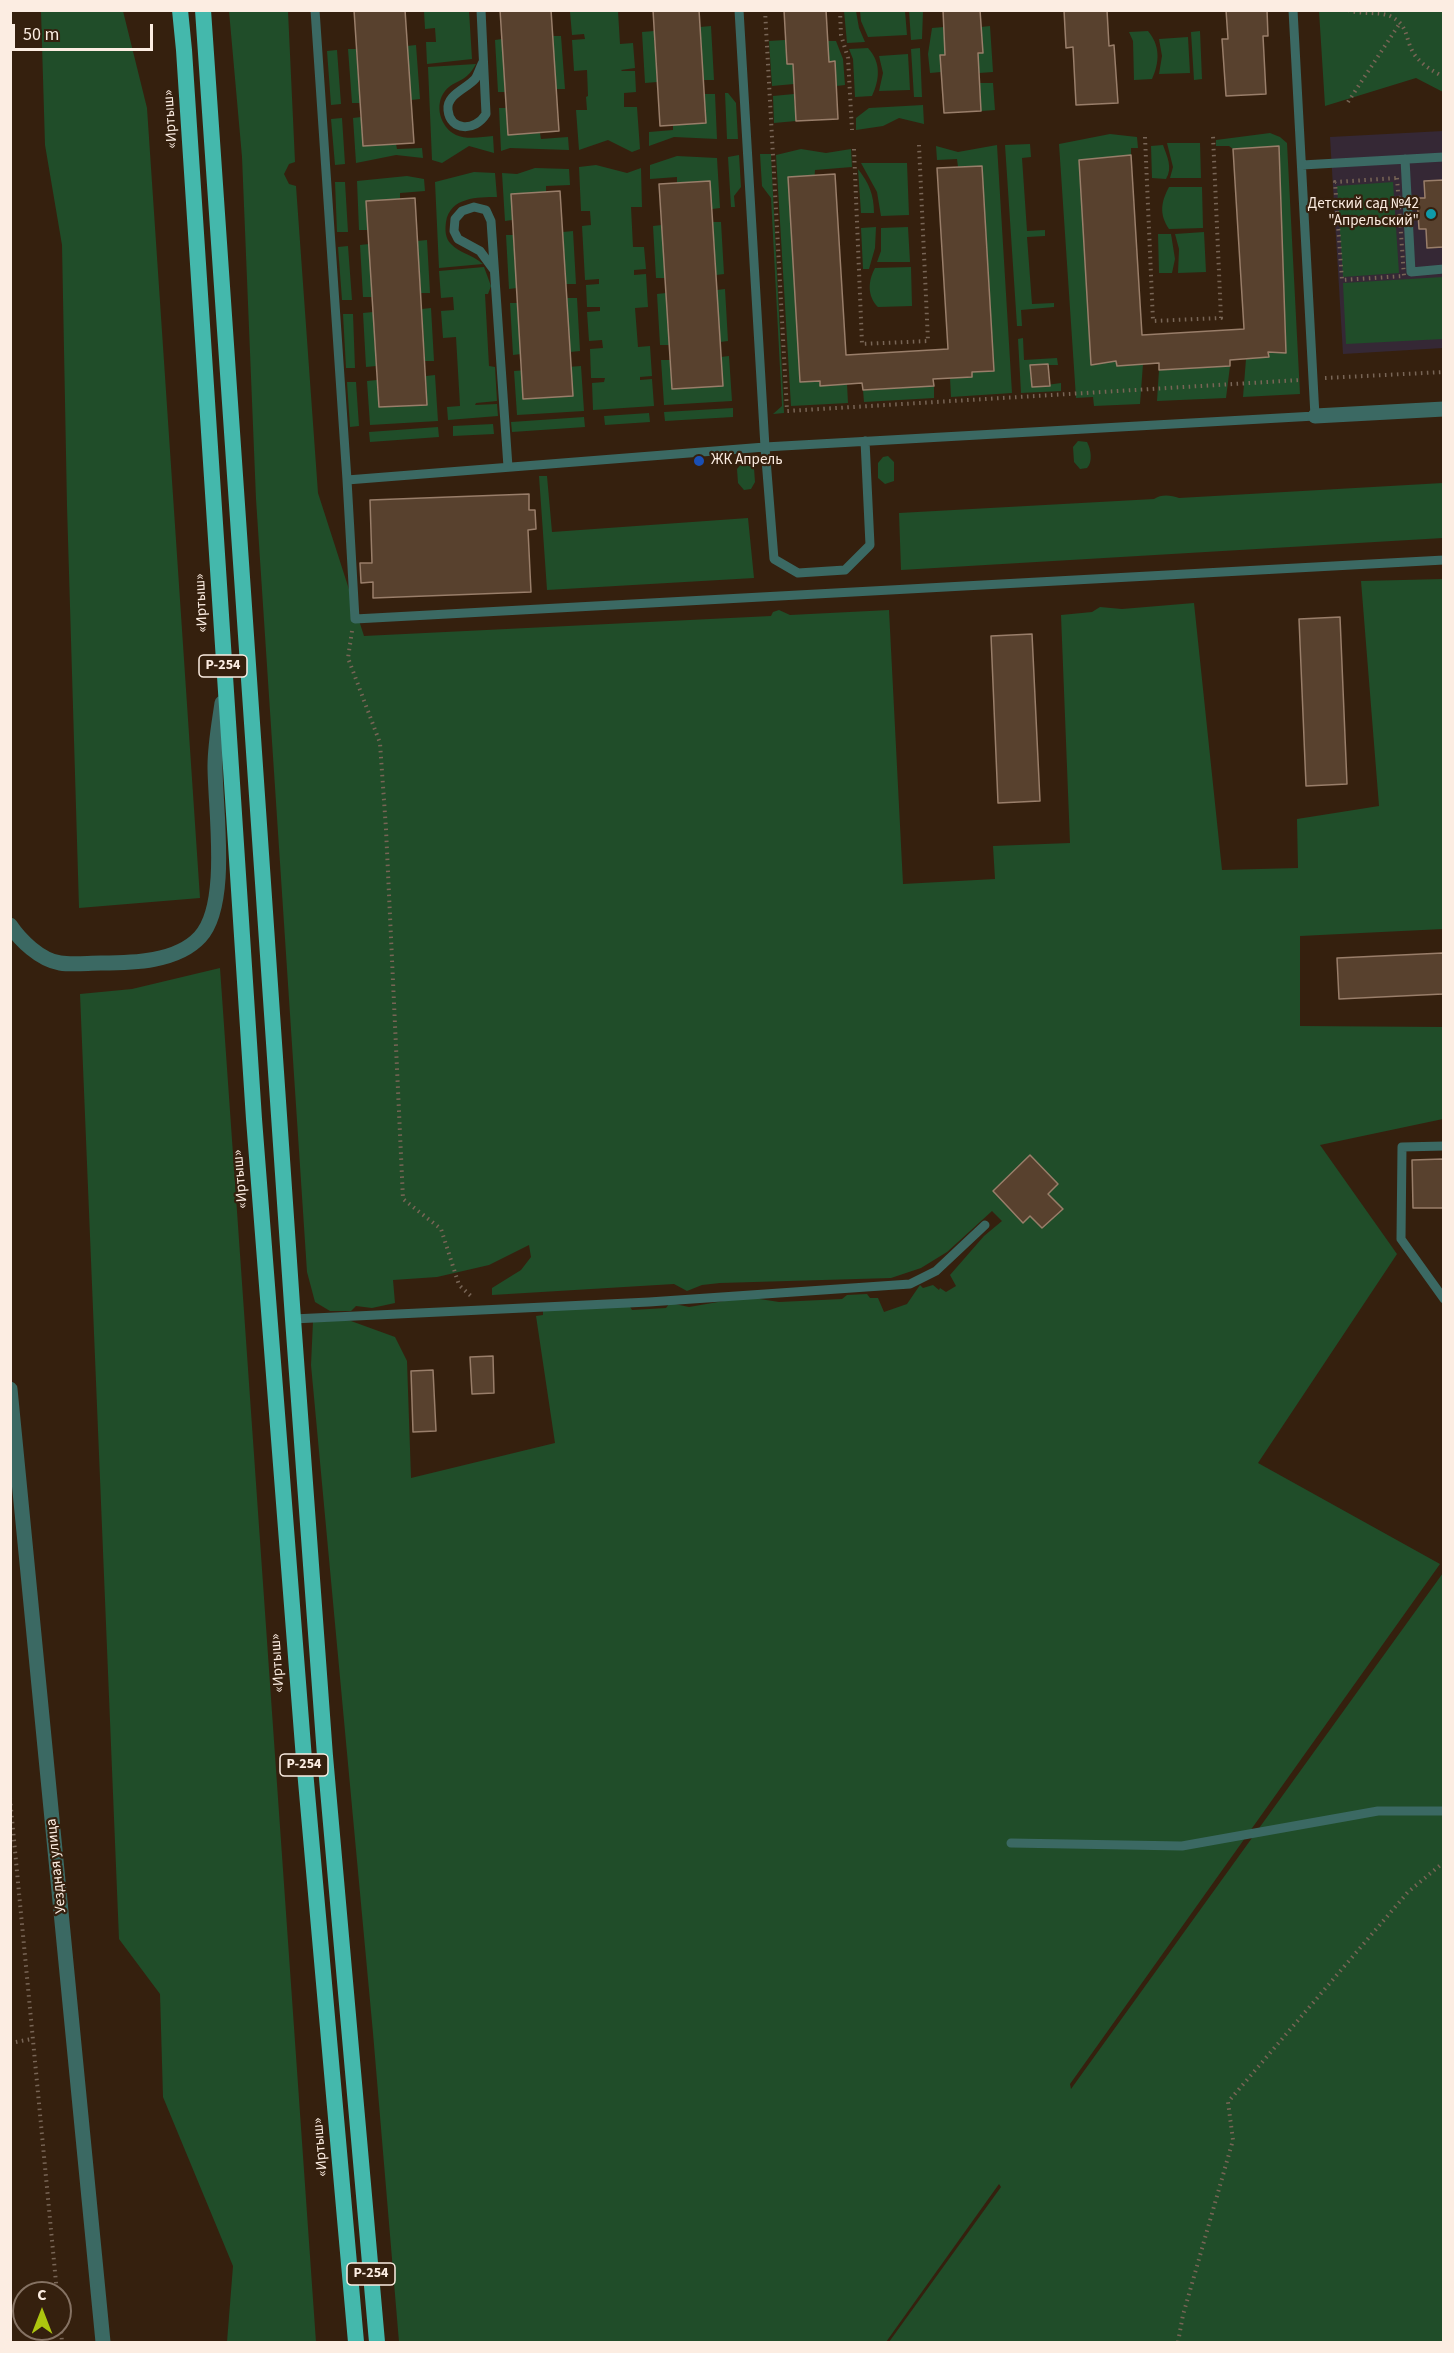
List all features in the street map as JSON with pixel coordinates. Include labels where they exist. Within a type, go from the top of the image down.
[{"type":"highway","name":"«Иртыш»","points":[[180,10],[187,86],[224,685],[254,1119],[304,1759],[356,2343]]},
{"type":"highway","name":"Р-254","points":[[203,10],[293,1320],[326,1756],[377,2343]]},
{"type":"street","points":[[1315,416],[1443,409]]},
{"type":"street","points":[[10,925],[19,938],[39,953],[58,963],[137,962],[188,947],[201,935],[216,900],[218,866],[215,764],[224,685]]},
{"type":"street","name":"Уездная улица","points":[[10,1389],[103,2343]]},
{"type":"lane","points":[[315,10],[355,619],[1443,560]]},
{"type":"lane","points":[[481,10],[486,114],[480,124],[470,127],[459,125],[451,118],[447,109],[450,99],[476,78],[483,62]]},
{"type":"lane","points":[[740,10],[765,447],[774,560],[798,573],[845,570],[870,545],[865,441]]},
{"type":"lane","points":[[346,480],[765,447],[1315,416],[1293,10]]},
{"type":"lane","points":[[1302,165],[1443,157]]},
{"type":"lane","points":[[1405,159],[1411,272],[1443,269]]},
{"type":"lane","points":[[494,270],[480,251],[458,239],[454,231],[455,219],[462,211],[474,207],[486,210],[491,221],[508,467]]},
{"type":"lane","points":[[1443,1146],[1402,1147],[1401,1239],[1443,1299]]},
{"type":"lane","points":[[293,1320],[486,1311],[910,1284],[936,1271],[985,1225]]},
{"type":"lane","points":[[1011,1843],[1182,1846],[1378,1811],[1443,1811]]},
{"type":"path","points":[[765,10],[787,411],[1443,372]]},
{"type":"path","points":[[840,10],[841,35],[848,58],[852,130]]},
{"type":"path","points":[[1348,10],[1387,15],[1400,23],[1407,32],[1414,53],[1422,63],[1443,77]]},
{"type":"path","points":[[1348,102],[1400,23]]},
{"type":"path","points":[[1145,137],[1153,321],[1221,318],[1213,136]]},
{"type":"path","points":[[854,149],[862,344],[928,341],[920,145]]},
{"type":"path","points":[[1397,178],[1404,276],[1342,280],[1335,182],[1397,178]]},
{"type":"path","points":[[355,619],[348,658],[380,743],[381,754],[403,1199],[441,1229],[459,1285],[486,1311]]},
{"type":"path","points":[[10,1798],[56,2281]]},
{"type":"path","points":[[1178,2343],[1183,2315],[1233,2140],[1228,2102],[1408,1892],[1443,1862]]},
{"type":"path","points":[[10,2043],[32,2039]]},
{"type":"shaded area","points":[[1443,131],[1443,348],[1343,354],[1330,137]]},
{"type":"green space","points":[[578,10],[618,11],[620,44],[633,43],[635,68],[621,70],[635,71],[636,92],[624,93],[624,107],[637,107],[640,149],[632,152],[608,140],[579,150],[576,110],[587,110],[586,97],[588,96],[587,70],[574,71],[572,40],[585,39],[584,34],[572,35],[570,12]]},
{"type":"green space","points":[[41,11],[123,11],[147,108],[200,898],[79,908],[62,245],[45,145]]},
{"type":"green space","points":[[229,11],[288,11],[295,162],[289,164],[284,174],[289,184],[296,186],[318,493],[364,636],[771,616],[773,612],[779,610],[790,615],[889,610],[903,884],[995,879],[993,846],[1070,843],[1061,615],[1092,612],[1100,607],[1122,609],[1194,603],[1222,870],[1298,868],[1297,819],[1379,806],[1361,581],[1443,579],[1443,929],[1300,936],[1300,1026],[1443,1027],[1443,1119],[1320,1145],[1397,1254],[1258,1463],[1440,1564],[1070,2084],[1071,2089],[1443,1573],[1443,2342],[889,2342],[1001,2187],[999,2184],[886,2342],[399,2342],[373,2033],[311,1365],[313,1321],[351,1321],[395,1337],[407,1361],[411,1478],[555,1443],[536,1316],[543,1315],[543,1310],[629,1305],[632,1310],[666,1308],[670,1303],[689,1307],[747,1297],[779,1302],[842,1299],[847,1295],[867,1294],[870,1298],[878,1298],[884,1312],[907,1304],[920,1285],[923,1288],[933,1285],[946,1292],[956,1286],[950,1275],[984,1236],[1002,1221],[992,1211],[947,1252],[921,1268],[891,1278],[720,1283],[702,1285],[687,1291],[674,1284],[492,1295],[492,1288],[521,1270],[531,1257],[529,1245],[489,1265],[437,1277],[393,1280],[395,1303],[372,1308],[356,1306],[351,1311],[330,1311],[315,1302],[307,1272],[256,499],[242,157]]},
{"type":"green space","points":[[424,11],[469,11],[472,59],[427,64],[426,42],[436,42],[435,28],[425,29]]},
{"type":"green space","points":[[844,11],[856,11],[859,28],[865,42],[847,43]]},
{"type":"green space","points":[[860,11],[905,11],[907,35],[868,37],[861,21]]},
{"type":"green space","points":[[909,11],[923,11],[922,39],[911,40]]},
{"type":"green space","points":[[1319,11],[1443,11],[1443,92],[1416,78],[1325,106]]},
{"type":"green space","points":[[711,26],[714,80],[703,80],[700,27]]},
{"type":"green space","points":[[990,26],[993,72],[979,73],[978,53],[983,52],[981,27]]},
{"type":"green space","points":[[944,27],[945,55],[940,56],[941,72],[930,73],[928,54],[932,28]]},
{"type":"green space","points":[[654,31],[657,82],[645,83],[642,32]]},
{"type":"green space","points":[[1148,31],[1157,48],[1156,66],[1152,79],[1134,80],[1133,41],[1129,32]]},
{"type":"green space","points":[[1200,31],[1202,79],[1194,80],[1191,32]]},
{"type":"green space","points":[[553,36],[561,36],[565,89],[556,89]]},
{"type":"green space","points":[[1188,37],[1190,73],[1159,74],[1162,56],[1159,39]]},
{"type":"green space","points":[[502,39],[505,92],[498,92],[495,40]]},
{"type":"green space","points":[[785,40],[787,64],[793,64],[794,84],[772,86],[769,41]]},
{"type":"green space","points":[[828,41],[836,41],[843,59],[845,85],[836,86],[834,61],[829,62]]},
{"type":"green space","points":[[416,45],[420,99],[411,100],[407,46]]},
{"type":"green space","points":[[868,48],[877,65],[877,83],[872,96],[855,97],[853,59],[849,49]]},
{"type":"green space","points":[[920,48],[922,97],[914,97],[911,49]]},
{"type":"green space","points":[[348,49],[356,49],[360,103],[352,103]]},
{"type":"green space","points":[[337,50],[341,104],[331,105],[327,51]]},
{"type":"green space","points":[[908,54],[910,90],[879,91],[883,73],[879,56]]},
{"type":"green space","points":[[476,64],[468,75],[445,91],[440,103],[440,115],[446,127],[460,137],[493,136],[494,153],[469,146],[442,163],[432,160],[428,67]]},
{"type":"green space","points":[[980,83],[993,83],[995,110],[981,111]]},
{"type":"green space","points":[[725,93],[728,93],[736,103],[738,139],[727,139]]},
{"type":"green space","points":[[704,94],[715,94],[717,139],[674,137],[649,146],[649,132],[673,130],[673,125],[706,123]]},
{"type":"green space","points":[[794,94],[796,121],[774,123],[773,96]]},
{"type":"green space","points":[[923,105],[924,124],[899,118],[883,126],[856,130],[856,118],[869,108]]},
{"type":"green space","points":[[499,108],[506,108],[508,134],[540,133],[541,139],[568,137],[569,150],[510,148],[501,151]]},
{"type":"green space","points":[[361,117],[363,146],[396,144],[397,149],[422,148],[423,158],[396,155],[356,163],[353,118]]},
{"type":"green space","points":[[342,118],[345,164],[335,165],[331,119]]},
{"type":"green space","points":[[1270,133],[1287,143],[1300,394],[1243,397],[1246,359],[1268,357],[1268,352],[1286,353],[1279,146],[1233,149],[1229,146],[1216,146],[1216,140]]},
{"type":"green space","points":[[1110,134],[1137,137],[1138,148],[1131,148],[1131,155],[1080,160],[1117,365],[1143,364],[1140,404],[1094,406],[1093,397],[1076,398],[1059,144]]},
{"type":"green space","points":[[1167,143],[1200,143],[1201,178],[1170,178],[1173,167]]},
{"type":"green space","points":[[1030,144],[1031,157],[1022,158],[1027,231],[1045,230],[1045,236],[1027,237],[1032,304],[1054,303],[1054,307],[1021,310],[1022,326],[1017,326],[1005,145]]},
{"type":"green space","points":[[997,145],[1012,393],[951,397],[950,378],[972,377],[972,372],[994,371],[982,166],[958,167],[957,159],[937,160],[936,146],[958,152]]},
{"type":"green space","points":[[1163,145],[1169,162],[1168,175],[1166,179],[1152,178],[1151,146]]},
{"type":"green space","points":[[801,149],[826,153],[851,149],[852,167],[815,170],[800,382],[820,381],[821,386],[847,384],[848,403],[791,406],[776,155]]},
{"type":"green space","points":[[760,154],[771,154],[784,413],[773,414],[782,406],[771,198],[762,186]]},
{"type":"green space","points":[[739,155],[741,187],[734,196],[735,207],[731,207],[728,157]]},
{"type":"green space","points":[[677,156],[717,158],[720,208],[712,209],[710,181],[677,183],[677,177],[650,179],[650,165]]},
{"type":"green space","points":[[861,163],[907,163],[909,215],[881,216],[877,192]]},
{"type":"green space","points":[[596,165],[627,173],[641,168],[642,207],[631,207],[633,247],[644,247],[646,269],[634,270],[634,275],[646,274],[648,307],[635,308],[638,347],[650,346],[652,376],[640,377],[640,380],[652,379],[654,406],[593,410],[592,383],[604,382],[605,378],[591,378],[590,349],[603,348],[602,340],[589,341],[587,312],[600,311],[600,307],[587,307],[586,285],[599,284],[599,279],[585,280],[582,226],[591,225],[590,211],[581,211],[579,167]]},
{"type":"green space","points":[[535,168],[569,169],[570,185],[546,186],[546,192],[511,194],[512,220],[505,221],[502,173],[517,174]]},
{"type":"green space","points":[[858,169],[870,190],[874,213],[861,213]]},
{"type":"green space","points":[[474,172],[495,173],[497,197],[474,198],[459,203],[449,214],[446,231],[454,247],[483,264],[439,268],[435,182]]},
{"type":"green space","points":[[407,176],[424,179],[425,191],[400,193],[400,199],[366,201],[368,230],[359,230],[357,181]]},
{"type":"green space","points":[[335,182],[345,182],[348,232],[337,232]]},
{"type":"green space","points":[[1393,182],[1399,273],[1343,277],[1337,186]]},
{"type":"green space","points":[[1169,187],[1202,187],[1203,228],[1169,229],[1162,208]]},
{"type":"green space","points":[[713,222],[721,222],[724,274],[716,275]]},
{"type":"green space","points":[[662,225],[665,278],[656,278],[653,226]]},
{"type":"green space","points":[[876,227],[875,248],[869,269],[863,269],[861,228]]},
{"type":"green space","points":[[908,227],[910,262],[877,262],[881,251],[881,228]]},
{"type":"green space","points":[[573,231],[576,284],[566,284],[563,232]]},
{"type":"green space","points":[[1204,232],[1206,272],[1178,273],[1179,249],[1175,234]]},
{"type":"green space","points":[[1158,234],[1171,234],[1175,259],[1172,273],[1159,273]]},
{"type":"green space","points":[[506,235],[513,235],[517,288],[509,289]]},
{"type":"green space","points":[[427,240],[430,293],[421,293],[417,241]]},
{"type":"green space","points":[[369,244],[372,297],[363,297],[360,245]]},
{"type":"green space","points":[[348,246],[352,300],[342,300],[338,247]]},
{"type":"green space","points":[[484,267],[491,286],[488,294],[485,294],[489,366],[495,367],[497,401],[475,405],[497,404],[498,416],[448,420],[447,407],[460,406],[456,337],[443,338],[441,311],[454,310],[453,297],[441,298],[439,271]]},
{"type":"green space","points":[[911,267],[912,306],[878,307],[870,293],[871,278],[875,268]]},
{"type":"green space","points":[[1443,277],[1443,339],[1346,344],[1343,283]]},
{"type":"green space","points":[[725,289],[728,341],[720,342],[717,290]]},
{"type":"green space","points":[[666,293],[669,345],[660,345],[657,294]]},
{"type":"green space","points":[[567,298],[577,298],[580,351],[570,352]]},
{"type":"green space","points":[[510,303],[517,303],[521,354],[513,355]]},
{"type":"green space","points":[[431,308],[434,361],[425,361],[422,309]]},
{"type":"green space","points":[[373,312],[376,366],[366,367],[363,313]]},
{"type":"green space","points":[[343,314],[353,314],[355,368],[346,368]]},
{"type":"green space","points":[[1023,338],[1024,360],[1057,358],[1058,365],[1030,365],[1032,387],[1061,383],[1061,391],[1021,393],[1018,339]]},
{"type":"green space","points":[[729,356],[732,401],[664,405],[661,360],[670,360],[672,389],[721,357]]},
{"type":"green space","points":[[581,366],[584,411],[517,415],[514,371]]},
{"type":"green space","points":[[1230,366],[1226,398],[1157,401],[1159,370]]},
{"type":"green space","points":[[435,375],[438,421],[370,425],[367,381],[377,380],[379,407],[427,405],[426,376]]},
{"type":"green space","points":[[347,382],[356,382],[359,426],[350,427]]},
{"type":"green space","points":[[934,386],[934,398],[864,402],[863,390]]},
{"type":"green space","points":[[733,408],[733,417],[665,421],[664,412]]},
{"type":"green space","points":[[649,413],[650,422],[605,425],[604,416]]},
{"type":"green space","points":[[584,417],[585,427],[512,432],[511,422]]},
{"type":"green space","points":[[493,424],[494,434],[453,436],[453,426]]},
{"type":"green space","points":[[438,427],[439,437],[370,442],[369,432]]},
{"type":"green space","points":[[1078,441],[1087,442],[1090,448],[1091,459],[1087,468],[1080,469],[1074,462],[1073,447]]},
{"type":"green space","points":[[888,456],[894,462],[894,481],[885,484],[878,478],[878,463],[883,457]]},
{"type":"green space","points":[[748,462],[754,468],[755,482],[751,489],[744,490],[738,483],[737,469],[742,463]]},
{"type":"green space","points":[[539,476],[547,476],[552,532],[748,518],[754,578],[547,590]]},
{"type":"green space","points":[[1443,483],[1443,538],[901,570],[899,513],[1154,499],[1160,496],[1179,498]]},
{"type":"green space","points":[[220,968],[316,2342],[227,2342],[233,2266],[163,2097],[160,1994],[119,1939],[80,994],[132,989]]},
{"type":"building","points":[[354,10],[405,10],[414,143],[363,146]]},
{"type":"building","points":[[500,10],[551,10],[559,131],[508,135]]},
{"type":"building","points":[[653,10],[699,10],[706,123],[660,126]]},
{"type":"building","points":[[784,10],[826,10],[829,62],[835,61],[838,119],[796,121],[793,64],[787,64]]},
{"type":"building","points":[[943,10],[980,10],[983,53],[978,53],[981,111],[944,113],[940,55],[945,55]]},
{"type":"building","points":[[1064,10],[1107,10],[1109,46],[1114,45],[1118,103],[1076,105],[1073,47],[1066,48]]},
{"type":"building","points":[[1226,10],[1267,10],[1268,36],[1263,36],[1266,94],[1226,96],[1222,39],[1228,39]]},
{"type":"building","points":[[1279,146],[1286,353],[1268,352],[1269,357],[1230,360],[1230,366],[1159,370],[1159,363],[1117,366],[1116,361],[1091,365],[1079,160],[1131,155],[1142,335],[1244,329],[1233,149]]},
{"type":"building","points":[[982,166],[994,371],[972,372],[972,377],[933,379],[934,386],[863,390],[862,383],[820,386],[820,381],[800,382],[788,177],[835,174],[846,355],[948,349],[937,168]]},
{"type":"building","name":"Детский сад №42 \"Апрельский\"","points":[[1443,180],[1443,247],[1427,248],[1426,229],[1419,229],[1417,198],[1425,198],[1424,181]]},
{"type":"building","points":[[710,181],[723,386],[672,389],[659,184]]},
{"type":"building","points":[[560,191],[573,396],[523,399],[511,194]]},
{"type":"building","points":[[415,198],[427,405],[379,407],[366,201]]},
{"type":"building","points":[[1048,364],[1050,386],[1032,387],[1030,365]]},
{"type":"building","points":[[529,494],[529,510],[535,510],[536,529],[528,530],[531,592],[373,598],[373,582],[361,583],[360,563],[372,563],[370,500]]},
{"type":"building","points":[[1340,617],[1347,784],[1306,786],[1299,619]]},
{"type":"building","points":[[1032,634],[1040,801],[998,803],[991,636]]},
{"type":"building","points":[[1443,953],[1443,994],[1339,999],[1337,958]]},
{"type":"building","points":[[1030,1155],[1058,1184],[1048,1194],[1063,1209],[1042,1228],[1030,1216],[1023,1223],[993,1191]]},
{"type":"building","points":[[1443,1159],[1443,1208],[1413,1208],[1412,1160]]},
{"type":"building","points":[[493,1356],[494,1393],[472,1394],[470,1357]]},
{"type":"building","points":[[433,1370],[436,1431],[413,1432],[411,1371]]},
{"type":"place","name":"Детский сад №42 \"Апрельский\"","points":[[1431,214]]},
{"type":"place","name":"ЖК Апрель","points":[[699,461]]}]
